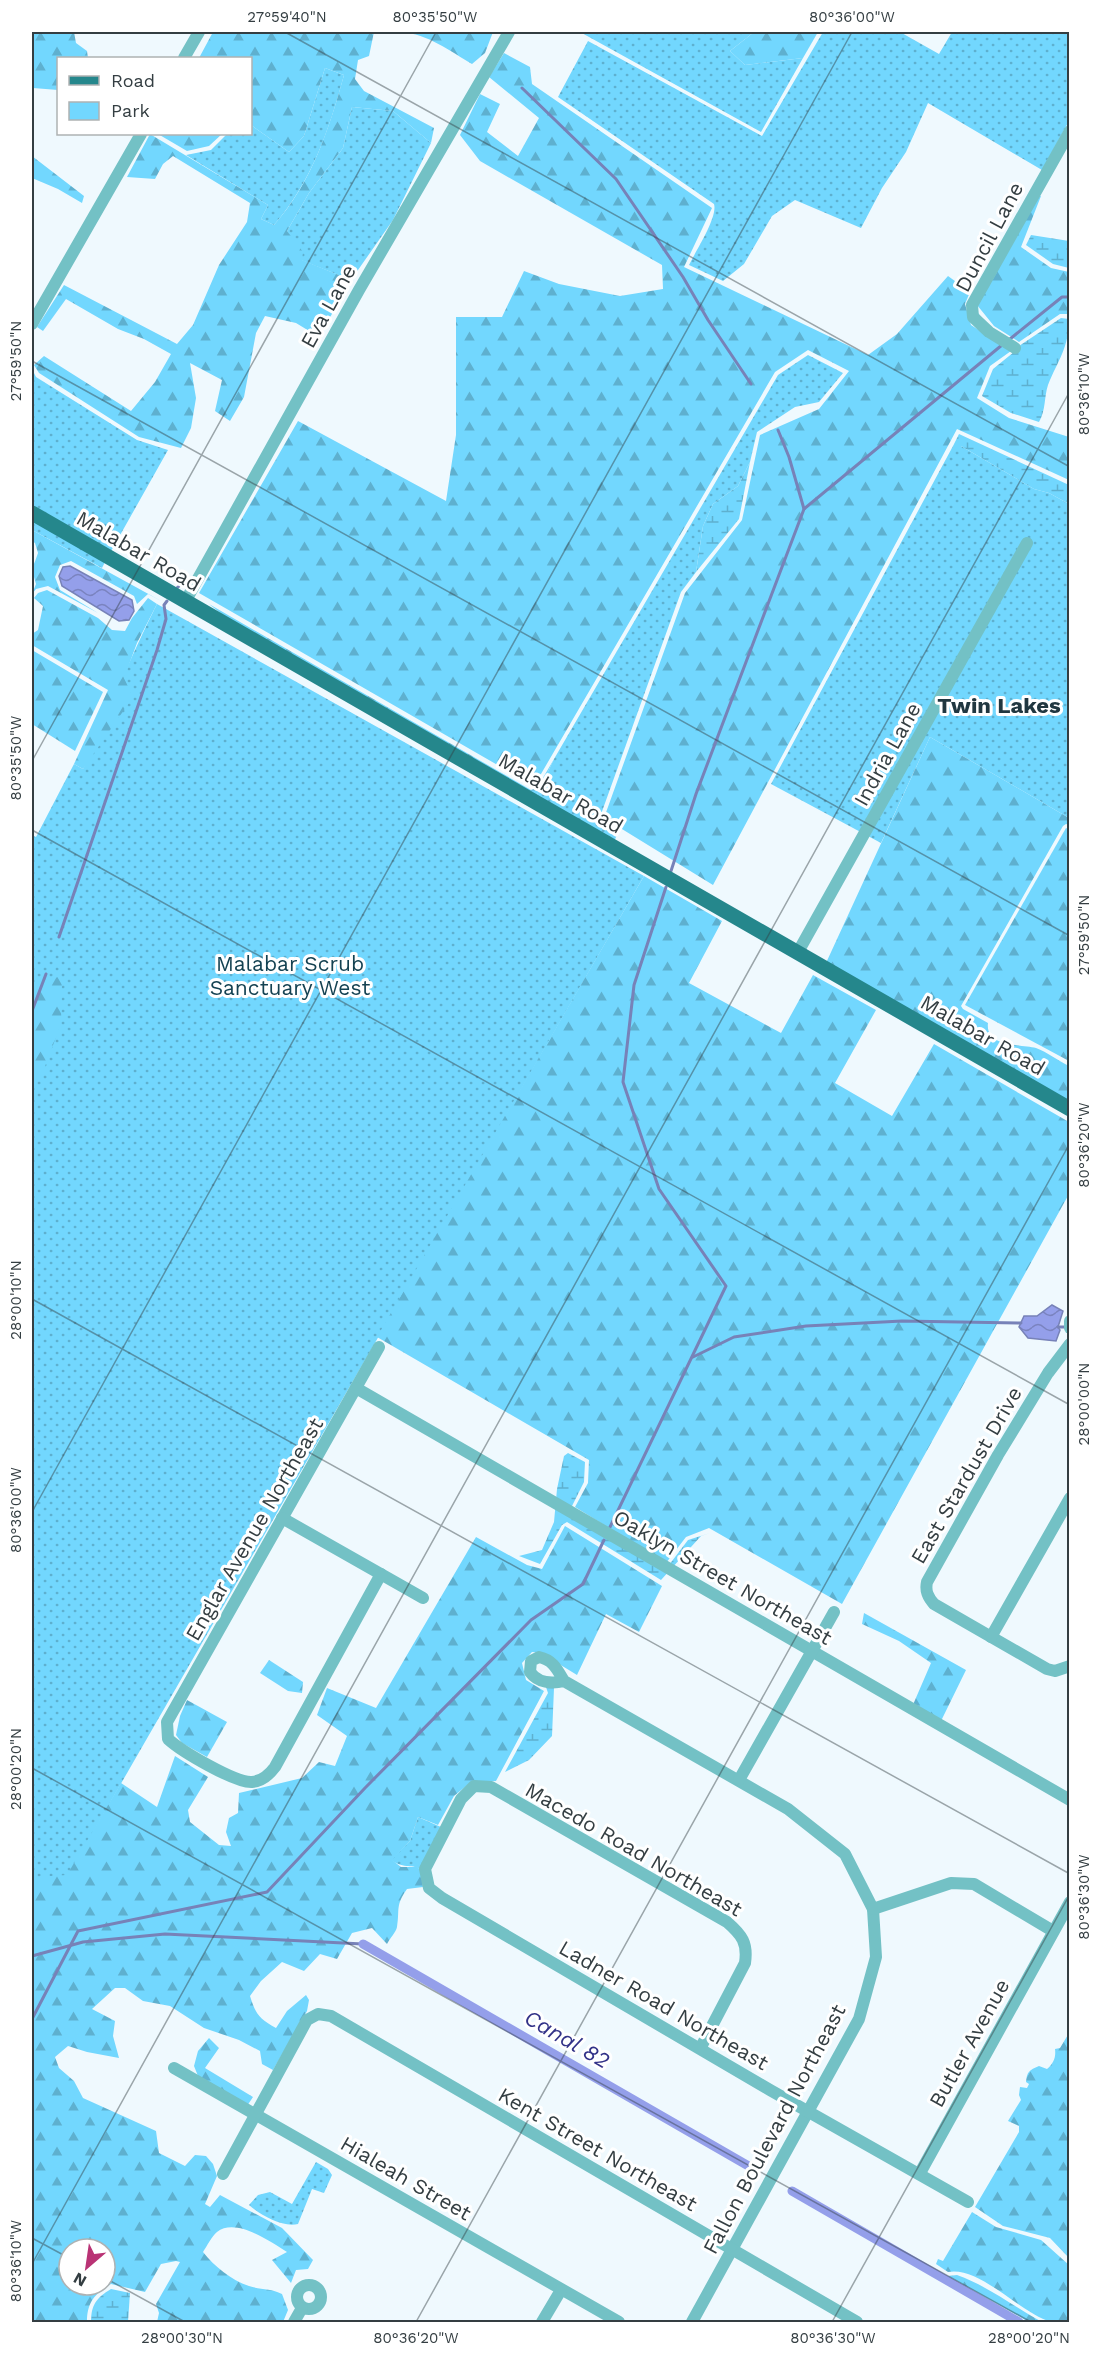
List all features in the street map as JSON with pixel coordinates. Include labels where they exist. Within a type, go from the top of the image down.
[{"type":"main road","name":"Malabar Road","points":[[32,513],[1070,1109]]},
{"type":"street","points":[[185,57],[199,32]]},
{"type":"street","name":"Eva Lane","points":[[184,602],[359,290],[509,32]]},
{"type":"street","name":"Duncil Lane","points":[[1015,348],[1002,341],[973,316],[972,305],[1070,131]]},
{"type":"street","points":[[32,324],[140,135]]},
{"type":"street","name":"Indria Lane","points":[[798,952],[1027,543]]},
{"type":"street","name":"East Stardust Drive","points":[[1070,1344],[1048,1373],[998,1455],[927,1582],[927,1593],[934,1604],[1047,1669],[1055,1671],[1070,1666]]},
{"type":"street","name":"Englar Avenue Northeast","points":[[379,1347],[167,1722],[168,1739],[228,1775],[249,1782],[266,1777],[275,1767],[381,1574]]},
{"type":"street","name":"Oaklyn Street Northeast","points":[[356,1388],[1070,1800]]},
{"type":"street","points":[[991,1637],[1070,1498]]},
{"type":"street","points":[[282,1518],[423,1598]]},
{"type":"street","points":[[739,1779],[834,1612]]},
{"type":"street","name":"Fallon Boulevard Northeast","points":[[564,1681],[788,1809],[845,1854],[873,1909],[876,1957],[859,2019],[692,2322]]},
{"type":"street","name":"Macedo Road Northeast","points":[[461,1798],[474,1786],[491,1787],[727,1922],[740,1933],[747,1950],[745,1963],[701,2047]]},
{"type":"street","name":"Ladner Road Northeast","points":[[461,1798],[425,1869],[429,1888],[449,1902],[809,2112],[968,2202]]},
{"type":"street","points":[[873,1909],[951,1883],[974,1884],[1053,1931]]},
{"type":"street","name":"Butler Avenue","points":[[920,2173],[1070,1902]]},
{"type":"street","name":"Kent Street Northeast","points":[[255,2114],[307,2020],[318,2014],[331,2016],[731,2249],[838,2318],[858,2322]]},
{"type":"street","name":"Hialeah Street","points":[[174,2068],[619,2322]]},
{"type":"street","points":[[222,2174],[255,2114]]},
{"type":"street","points":[[542,2322],[561,2290]]},
{"type":"street","points":[[294,2322],[302,2307]]},
{"type":"green space","points":[[32,32],[74,32],[76,43],[87,51],[88,57],[57,57],[57,90],[33,88]]},
{"type":"green space","points":[[213,32],[374,32],[369,56],[358,60],[355,79],[364,91],[434,128],[431,143],[393,111],[352,107],[343,148],[309,193],[287,231],[303,252],[302,260],[351,280],[319,337],[296,323],[265,316],[256,333],[244,397],[230,421],[215,411],[222,380],[190,363],[196,398],[191,428],[181,448],[139,437],[39,373],[34,365],[44,356],[131,411],[155,382],[171,354],[144,339],[118,329],[66,299],[43,331],[37,327],[64,285],[177,344],[193,325],[219,265],[247,222],[250,203],[173,156],[163,164],[155,179],[127,177],[149,135],[268,205],[261,219],[274,225],[309,173],[325,135],[344,75],[325,68],[304,136],[289,152],[252,126],[252,57],[200,57]]},
{"type":"green space","points":[[401,32],[493,32],[485,53],[472,64],[430,40]]},
{"type":"green space","points":[[580,32],[754,32],[730,51],[745,65],[803,58],[761,132]]},
{"type":"green space","points":[[754,32],[818,32],[803,58],[745,65],[730,51]]},
{"type":"green space","points":[[823,32],[900,32],[939,54],[952,32],[1069,32],[1069,121],[1042,170],[928,103],[906,152],[882,188],[861,228],[795,200],[772,216],[744,264],[723,281],[689,265],[710,225],[714,204],[558,97],[588,41],[762,136]]},
{"type":"green space","points":[[504,53],[530,67],[532,84],[712,208],[684,267],[868,355],[897,334],[948,276],[970,292],[965,304],[971,325],[1011,351],[990,366],[977,398],[1009,418],[1069,437],[1069,480],[957,429],[713,885],[604,818],[685,593],[742,520],[760,435],[819,409],[849,371],[808,350],[775,372],[534,786],[199,593],[298,421],[446,501],[456,435],[456,317],[502,317],[524,271],[559,284],[620,296],[663,289],[662,265],[480,161],[460,135],[480,94],[500,104],[487,132],[518,156],[539,118],[489,77]]},
{"type":"green space","points":[[325,68],[344,75],[318,154],[299,191],[274,225],[261,219],[268,205],[186,155],[211,150],[226,135],[252,135],[252,126],[289,152],[304,136]]},
{"type":"green space","points":[[352,107],[393,111],[431,143],[393,220],[351,280],[301,260],[287,231],[309,193],[343,148]]},
{"type":"green space","points":[[160,135],[221,135],[209,146],[187,151]]},
{"type":"green space","points":[[32,156],[84,196],[82,203],[32,178]]},
{"type":"green space","points":[[1041,196],[1021,247],[1051,268],[1069,272],[1069,314],[1060,314],[1019,342],[994,326],[977,305],[1036,197]]},
{"type":"green space","points":[[1031,235],[1069,241],[1069,268],[1053,264],[1026,245]]},
{"type":"green space","points":[[974,308],[991,329],[1019,346],[1061,318],[1069,319],[1065,346],[1048,385],[1039,422],[1011,413],[982,396],[993,369],[1014,352],[975,322]]},
{"type":"green space","points":[[808,355],[843,373],[819,402],[795,407],[757,432],[750,462],[738,486],[713,504],[703,526],[696,572],[681,592],[600,817],[602,822],[618,832],[614,842],[536,797],[554,759],[778,375]]},
{"type":"green space","points":[[32,369],[36,377],[137,440],[168,450],[110,553],[32,507]]},
{"type":"green space","points":[[959,434],[1069,485],[1069,504],[1049,493],[1034,489],[961,446],[953,446]]},
{"type":"green space","points":[[953,446],[961,446],[1034,489],[1049,493],[1069,504],[1069,818],[930,737],[881,843],[771,784]]},
{"type":"green space","points":[[750,462],[739,519],[696,572],[703,526],[713,504],[738,486]]},
{"type":"green space","points":[[32,519],[105,562],[102,568],[32,530]]},
{"type":"green space","points":[[32,530],[163,602],[148,594],[137,604],[134,596],[71,561],[60,565],[55,577],[60,590],[98,613],[48,586],[36,589],[32,594],[36,584],[33,568],[38,553],[32,541]]},
{"type":"green space","points":[[47,590],[98,618],[112,630],[125,631],[148,598],[157,604],[137,643],[124,678],[133,697],[83,769],[74,764],[108,690],[32,645],[32,634],[38,630],[43,606],[34,598],[38,593]]},
{"type":"green space","name":"Malabar Scrub Sanctuary West","points":[[157,604],[644,876],[32,1938],[32,835],[36,837],[74,764],[83,769]]},
{"type":"green space","points":[[209,604],[531,790],[537,788],[554,759],[536,797],[234,624]]},
{"type":"green space","points":[[32,650],[103,692],[75,751],[32,724]]},
{"type":"green space","points":[[930,737],[1069,818],[1069,825],[1063,826],[961,1006],[988,1023],[992,1037],[998,1041],[1036,1048],[1069,1066],[1069,1103],[826,963]]},
{"type":"green space","points":[[1066,828],[1070,830],[1069,1061],[965,1005]]},
{"type":"green space","points":[[644,876],[722,921],[689,983],[781,1033],[813,975],[876,1010],[835,1083],[892,1116],[934,1044],[1069,1122],[1069,1194],[842,1604],[709,1528],[686,1537],[666,1563],[575,1507],[588,1483],[589,1460],[377,1337]]},
{"type":"green space","points":[[62,976],[61,1024],[41,1077],[32,1088],[32,983]]},
{"type":"green space","points":[[568,1453],[585,1462],[584,1482],[571,1508],[669,1565],[688,1540],[710,1533],[701,1536],[661,1580],[567,1522],[562,1525],[540,1564],[519,1556],[542,1550],[554,1522],[557,1489],[564,1456]]},
{"type":"green space","points":[[565,1526],[662,1586],[639,1632],[606,1614],[577,1675],[541,1653],[532,1652],[522,1663],[526,1680],[544,1691],[496,1781],[471,1782],[454,1796],[438,1825],[418,1817],[410,1841],[392,1860],[401,1867],[417,1867],[421,1870],[423,1887],[407,1889],[403,1895],[399,1904],[396,1929],[387,1944],[372,1928],[352,1933],[337,1959],[320,1954],[304,1971],[282,1962],[261,1981],[250,1996],[259,2015],[276,2028],[287,2011],[306,1995],[309,2000],[307,2011],[273,2070],[262,2064],[260,2051],[239,2040],[204,2028],[170,2006],[143,2001],[125,1988],[115,1988],[92,2009],[115,2021],[113,2036],[119,2058],[68,2046],[55,2057],[59,2068],[74,2081],[83,2098],[156,2131],[159,2153],[185,2166],[195,2155],[206,2156],[213,2164],[217,2176],[205,2204],[210,2207],[220,2195],[282,2228],[313,2260],[308,2269],[296,2270],[291,2283],[272,2260],[287,2252],[253,2233],[234,2227],[217,2232],[203,2252],[236,2280],[249,2286],[282,2294],[288,2310],[283,2322],[157,2322],[159,2313],[156,2304],[180,2262],[161,2264],[145,2292],[117,2285],[117,2237],[57,2237],[57,2297],[95,2297],[88,2309],[87,2322],[32,2322],[32,1880],[36,1877],[67,1875],[121,1783],[157,1807],[175,1756],[208,1777],[188,1810],[190,1822],[219,1845],[231,1846],[226,1832],[229,1818],[238,1813],[239,1793],[302,1778],[319,1762],[335,1766],[347,1736],[317,1715],[327,1688],[376,1708],[476,1537],[527,1565],[542,1569]]},
{"type":"green space","points":[[864,1613],[966,1670],[941,1721],[912,1707],[931,1663],[899,1641],[862,1624]]},
{"type":"green space","points":[[269,1660],[303,1682],[302,1693],[288,1691],[260,1673]]},
{"type":"green space","points":[[546,1687],[554,1688],[552,1736],[529,1760],[505,1772],[548,1693]]},
{"type":"green space","points":[[187,1700],[227,1722],[207,1757],[182,1743],[176,1735],[180,1716]]},
{"type":"green space","points":[[418,1817],[441,1827],[421,1870],[400,1865],[391,1860],[410,1841]]},
{"type":"green space","points":[[1069,2033],[1069,2258],[1050,2238],[1003,2226],[975,2207],[1019,2132],[1019,2126],[1008,2121],[1021,2100],[1020,2087],[1027,2088],[1029,2084],[1026,2079],[1031,2070],[1039,2066],[1047,2069],[1049,2067],[1054,2060],[1055,2049],[1060,2048]]},
{"type":"green space","points":[[209,2038],[219,2048],[205,2068],[253,2097],[247,2106],[198,2076],[194,2066],[198,2051]]},
{"type":"green space","points":[[316,2162],[328,2169],[332,2175],[324,2193],[312,2189],[298,2224],[292,2225],[272,2220],[249,2205],[258,2195],[270,2192],[292,2204]]},
{"type":"green space","points":[[972,2212],[996,2227],[1041,2240],[1069,2265],[1069,2322],[1055,2323],[1039,2317],[973,2276],[960,2272],[948,2272],[936,2264],[938,2259],[943,2261]]},
{"type":"green space","points":[[957,2275],[990,2291],[1042,2322],[1029,2322],[948,2276]]},
{"type":"green space","points":[[117,2290],[130,2293],[128,2322],[91,2322],[95,2302],[101,2297],[117,2297]]},
{"type":"water","points":[[70,566],[132,600],[134,611],[129,620],[119,621],[62,586],[59,576],[63,567]]},
{"type":"water","points":[[1052,1305],[1063,1311],[1056,1341],[1028,1338],[1019,1327],[1024,1316],[1037,1316]]},
{"type":"waterway","points":[[522,88],[616,179],[683,277],[708,320],[751,384]]},
{"type":"waterway","points":[[1010,339],[1062,297],[1070,297]]},
{"type":"waterway","points":[[671,871],[696,794],[804,509],[1002,345]]},
{"type":"waterway","points":[[778,430],[789,457],[804,509]]},
{"type":"waterway","points":[[177,588],[183,582]]},
{"type":"waterway","points":[[59,937],[157,650],[166,619],[164,605],[167,601]]},
{"type":"waterway","points":[[610,1527],[726,1286],[659,1189],[623,1082],[634,985],[666,887]]},
{"type":"waterway","points":[[32,1011],[46,974]]},
{"type":"waterway","points":[[693,1357],[734,1337],[806,1326],[902,1321],[1021,1323]]},
{"type":"waterway","points":[[1058,1327],[1068,1327]]},
{"type":"waterway","points":[[32,2019],[78,1931],[267,1892],[365,1788],[531,1620],[583,1584],[604,1540]]},
{"type":"waterway","points":[[32,1956],[83,1942],[165,1934],[363,1944]]},
{"type":"waterway","name":"Canal 82","points":[[363,1944],[752,2168]]},
{"type":"waterway","name":"Canal 82","points":[[792,2191],[1019,2322]]},
{"type":"district","name":"Twin Lakes","points":[[999,705]]}]
